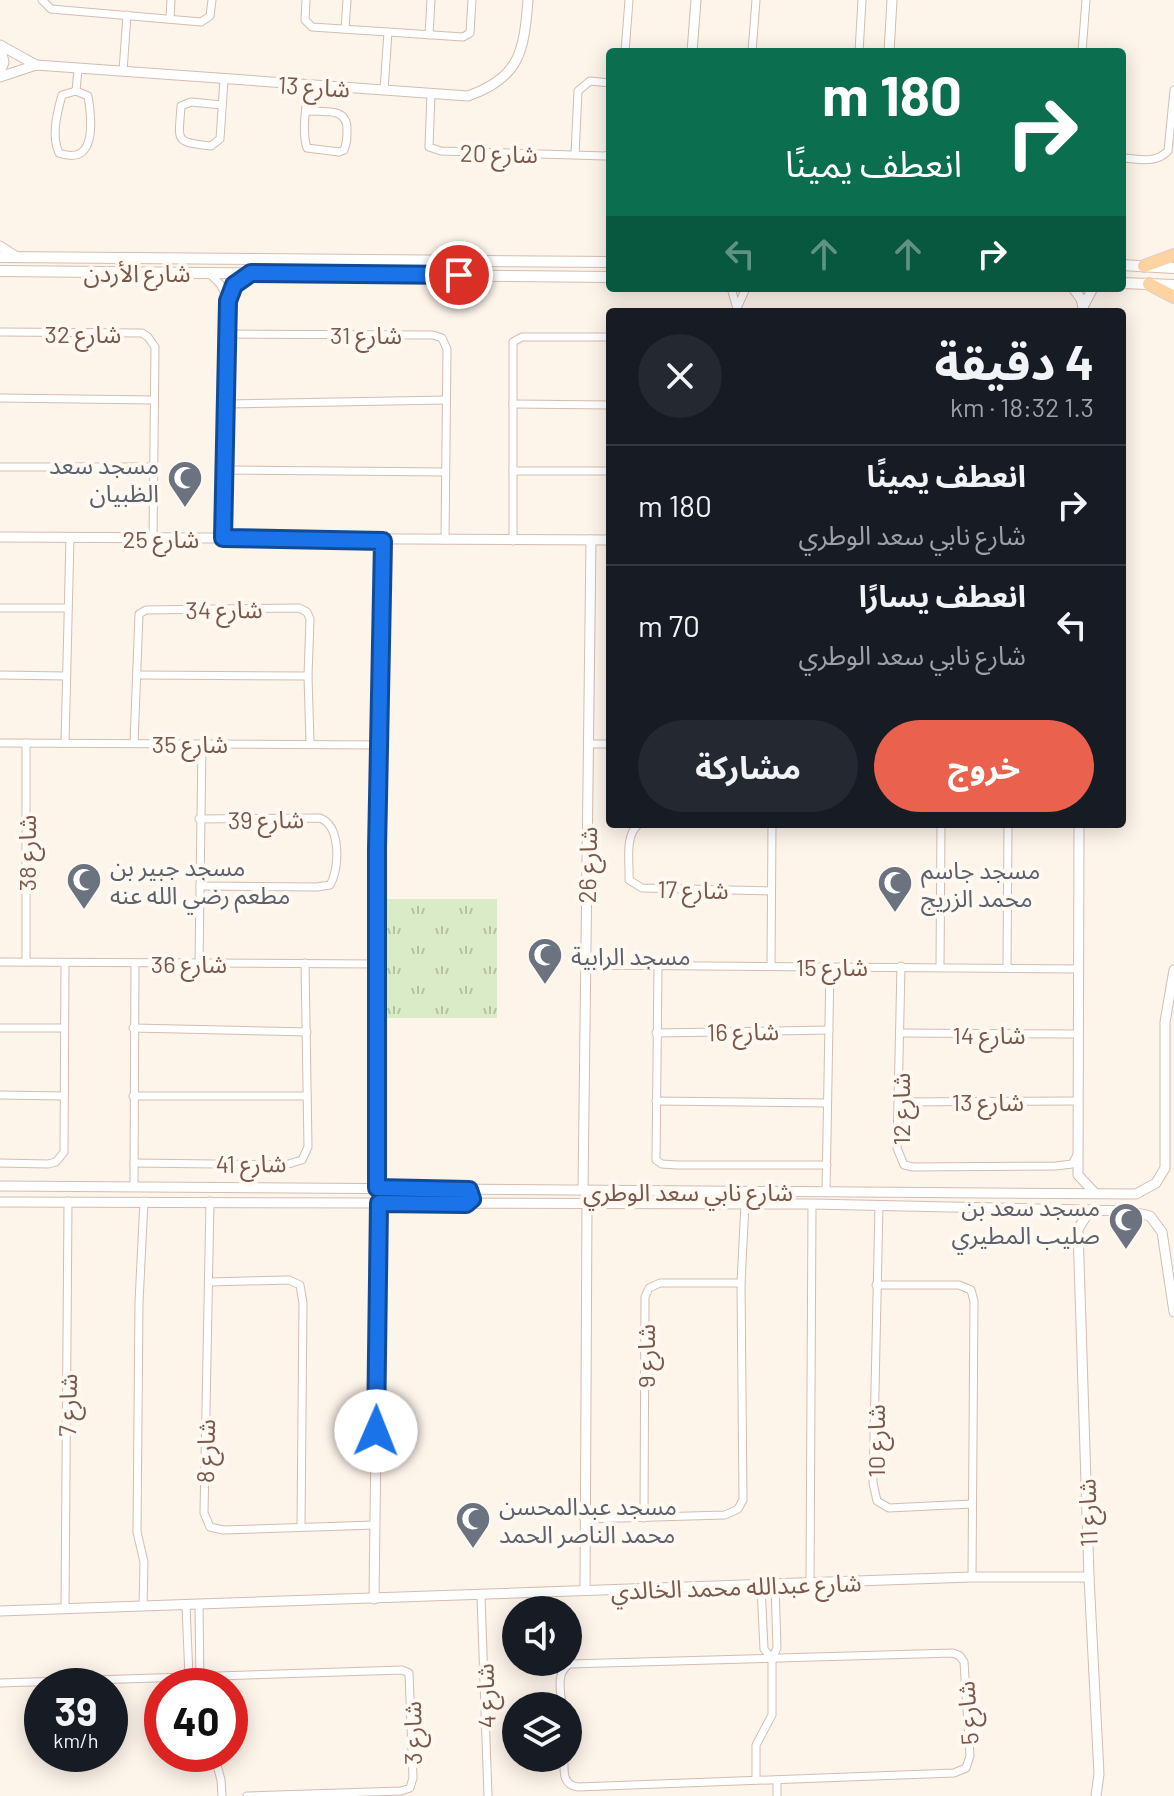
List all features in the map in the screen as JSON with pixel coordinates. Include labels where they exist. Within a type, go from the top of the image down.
[{"type":"main road","points":[[1144,266],[1174,255]]},
{"type":"main road","name":"شارع الأردن","points":[[0,257],[606,262]]},
{"type":"main road","points":[[459,275],[466,268],[460,260]]},
{"type":"main road","points":[[490,276],[487,267],[492,261]]},
{"type":"main road","points":[[1126,265],[1174,268]]},
{"type":"main road","name":"شارع الأردن","points":[[0,271],[606,277]]},
{"type":"main road","points":[[1126,283],[1174,285]]},
{"type":"main road","points":[[1149,284],[1174,297]]},
{"type":"street","points":[[42,0],[51,9],[201,22],[210,16],[212,0]]},
{"type":"street","points":[[87,0],[87,11]]},
{"type":"street","points":[[170,19],[171,0]]},
{"type":"street","points":[[306,0],[305,20],[308,25],[467,36],[470,33],[472,0]]},
{"type":"street","points":[[345,29],[347,0]]},
{"type":"street","points":[[429,35],[431,0]]},
{"type":"street","name":"شارع 13","points":[[0,75],[36,65],[468,96],[495,86],[520,58],[528,0]]},
{"type":"street","points":[[625,48],[629,0]]},
{"type":"street","points":[[692,48],[696,0]]},
{"type":"street","points":[[752,48],[756,0]]},
{"type":"street","points":[[859,48],[862,0]]},
{"type":"street","points":[[889,48],[892,0]]},
{"type":"street","points":[[1082,48],[1086,0]]},
{"type":"street","points":[[123,71],[127,15]]},
{"type":"street","points":[[384,90],[388,32]]},
{"type":"street","points":[[0,45],[4,62],[0,75]]},
{"type":"street","name":"شارع 13","points":[[0,45],[36,65]]},
{"type":"street","points":[[76,91],[78,69]]},
{"type":"street","points":[[222,105],[191,102],[181,106],[181,140],[211,146],[220,139],[224,80]]},
{"type":"street","points":[[575,154],[578,91],[590,81],[606,83]]},
{"type":"street","points":[[307,111],[345,116],[348,121],[344,150],[307,148],[305,142],[308,85]]},
{"type":"street","points":[[1126,158],[1150,160],[1161,158],[1168,151],[1174,90]]},
{"type":"street","points":[[76,91],[88,96],[91,116],[88,145],[83,153],[70,157],[59,153],[55,144],[57,113],[62,95],[76,91]]},
{"type":"street","name":"شارع 20","points":[[431,94],[429,147],[441,151],[606,156]]},
{"type":"street","points":[[0,246],[17,257]]},
{"type":"street","points":[[207,272],[220,284],[228,301]]},
{"type":"street","points":[[223,538],[228,301],[234,285],[251,273]]},
{"type":"street","name":"شارع 32","points":[[0,332],[142,333],[148,337],[155,347],[153,538]]},
{"type":"street","name":"شارع 31","points":[[227,334],[433,335],[442,338],[447,349],[445,540]]},
{"type":"street","points":[[513,541],[513,342],[522,337],[606,337]]},
{"type":"street","points":[[0,398],[154,400]]},
{"type":"street","points":[[226,404],[446,400]]},
{"type":"street","points":[[513,404],[606,405]]},
{"type":"street","points":[[0,467],[153,467]]},
{"type":"street","points":[[224,470],[445,472]]},
{"type":"street","points":[[513,471],[606,471]]},
{"type":"street","name":"شارع 25","points":[[0,537],[606,540]]},
{"type":"street","points":[[65,743],[70,538]]},
{"type":"street","name":"شارع 26","points":[[583,1190],[591,540]]},
{"type":"street","points":[[377,1188],[383,541]]},
{"type":"street","points":[[0,608],[68,608]]},
{"type":"street","name":"شارع 34","points":[[134,743],[139,614],[146,610],[299,608],[307,612],[310,619],[310,743]]},
{"type":"street","points":[[0,675],[66,676]]},
{"type":"street","points":[[137,675],[308,676]]},
{"type":"street","name":"شارع 35","points":[[0,743],[379,745]]},
{"type":"street","name":"شارع 38","points":[[26,743],[26,962]]},
{"type":"street","name":"شارع 39","points":[[199,963],[202,744]]},
{"type":"street","points":[[589,744],[606,744]]},
{"type":"street","name":"شارع 39","points":[[199,819],[320,818],[334,828],[336,849],[335,876],[330,885],[200,886]]},
{"type":"street","name":"شارع 17","points":[[633,828],[629,880],[635,885],[642,888],[771,891]]},
{"type":"street","points":[[771,966],[772,828]]},
{"type":"street","points":[[940,966],[941,828]]},
{"type":"street","points":[[1007,966],[1008,828]]},
{"type":"street","points":[[1078,1175],[1079,828]]},
{"type":"street","name":"شارع 36","points":[[0,962],[377,964]]},
{"type":"street","points":[[0,1163],[56,1162],[66,1147],[65,963]]},
{"type":"street","points":[[134,1187],[135,963]]},
{"type":"street","name":"شارع 41","points":[[134,1163],[293,1164],[302,1160],[307,1152],[305,963]]},
{"type":"street","name":"شارع 15","points":[[586,965],[1007,966],[1078,969]]},
{"type":"street","points":[[658,966],[656,1160],[662,1164],[827,1165]]},
{"type":"street","points":[[826,1192],[830,966]]},
{"type":"street","name":"شارع 12","points":[[901,966],[897,1148],[904,1165],[1056,1166],[1072,1164],[1078,1153]]},
{"type":"street","name":"شارع نابي سعد الوطري","points":[[0,1186],[1136,1194],[1156,1183],[1165,1168],[1165,1022],[1174,970]]},
{"type":"street","points":[[0,1028],[63,1028]]},
{"type":"street","points":[[133,1028],[307,1032]]},
{"type":"street","name":"شارع 16","points":[[656,1033],[829,1030]]},
{"type":"street","name":"شارع 14","points":[[900,1033],[1078,1034]]},
{"type":"street","points":[[0,1095],[64,1096]]},
{"type":"street","points":[[133,1096],[307,1096]]},
{"type":"street","points":[[656,1101],[827,1103]]},
{"type":"street","name":"شارع 13","points":[[899,1102],[1078,1101]]},
{"type":"street","points":[[1078,1175],[1109,1202],[1104,1210]]},
{"type":"street","points":[[1049,1209],[1044,1201],[1078,1175]]},
{"type":"street","points":[[466,1204],[472,1199],[469,1190]]},
{"type":"street","points":[[499,1190],[493,1198],[501,1204]]},
{"type":"street","name":"شارع 7","points":[[65,1609],[68,1201]]},
{"type":"street","points":[[143,1606],[144,1562],[137,1532],[139,1302],[144,1201]]},
{"type":"street","name":"شارع 8","points":[[210,1201],[206,1522],[210,1527],[223,1530],[375,1525]]},
{"type":"street","name":"شارع نابي سعد الوطري","points":[[0,1202],[812,1204],[1138,1212],[1150,1216],[1158,1224],[1165,1246],[1174,1312]]},
{"type":"street","points":[[374,1599],[379,1203]]},
{"type":"street","points":[[585,1590],[587,1204]]},
{"type":"street","points":[[584,1519],[725,1515],[738,1509],[743,1500],[741,1283],[745,1204]]},
{"type":"street","points":[[810,1584],[812,1204]]},
{"type":"street","name":"شارع 10","points":[[879,1205],[873,1483],[877,1501],[889,1508],[971,1504]]},
{"type":"street","points":[[1063,1209],[1078,1229],[1090,1210]]},
{"type":"street","name":"شارع 11","points":[[1078,1229],[1089,1577],[1099,1774],[1096,1796]]},
{"type":"street","points":[[209,1282],[289,1280],[300,1285],[303,1303],[301,1526]]},
{"type":"street","name":"شارع 9","points":[[644,1518],[645,1297],[649,1288],[660,1283],[741,1283]]},
{"type":"street","points":[[876,1285],[959,1285],[971,1290],[974,1301],[972,1577]]},
{"type":"street","name":"شارع عبدالله محمد الخالدي","points":[[0,1611],[972,1577],[1089,1577]]},
{"type":"street","points":[[756,1780],[756,1745],[772,1715],[772,1659],[777,1648],[775,1585]]},
{"type":"street","points":[[761,1586],[764,1649],[772,1659]]},
{"type":"street","name":"شارع 4","points":[[481,1596],[488,1796]]},
{"type":"street","points":[[199,1605],[201,1668]]},
{"type":"street","points":[[186,1606],[189,1668]]},
{"type":"street","name":"شارع 5","points":[[562,1692],[561,1674],[570,1664],[957,1654],[965,1666],[970,1756],[966,1768],[954,1773],[777,1780],[574,1787],[565,1781],[565,1772]]},
{"type":"street","name":"شارع 3","points":[[247,1796],[401,1791],[410,1788],[413,1782],[410,1675],[402,1670],[248,1675]]},
{"type":"street","name":"شارع 3","points":[[0,1683],[144,1678]]},
{"type":"street","points":[[219,1772],[222,1796]]},
{"type":"street","points":[[777,1780],[777,1796]]},
{"type":"green space","points":[[386,899],[497,899],[497,1018],[386,1018]]},
{"type":"place","name":"مسجد سعد الظبيان","points":[[185,509]]},
{"type":"place","name":"مسجد جبير بن مطعم رضي الله عنه","points":[[84,911]]},
{"type":"place","name":"مسجد جاسم محمد الزريج","points":[[895,914]]},
{"type":"place","name":"مسجد الرابية","points":[[545,986]]},
{"type":"place","name":"مسجد سعد بن صليب المطيري","points":[[1126,1251]]},
{"type":"place","name":"مسجد عبدالمحسن محمد الناصر الحمد","points":[[473,1550]]},
{"type":"route","points":[[376,1431],[379,1203],[466,1204],[471,1202],[472,1194],[469,1190],[377,1188],[377,850],[383,541],[223,538],[228,301],[234,285],[251,273],[459,275]]}]
